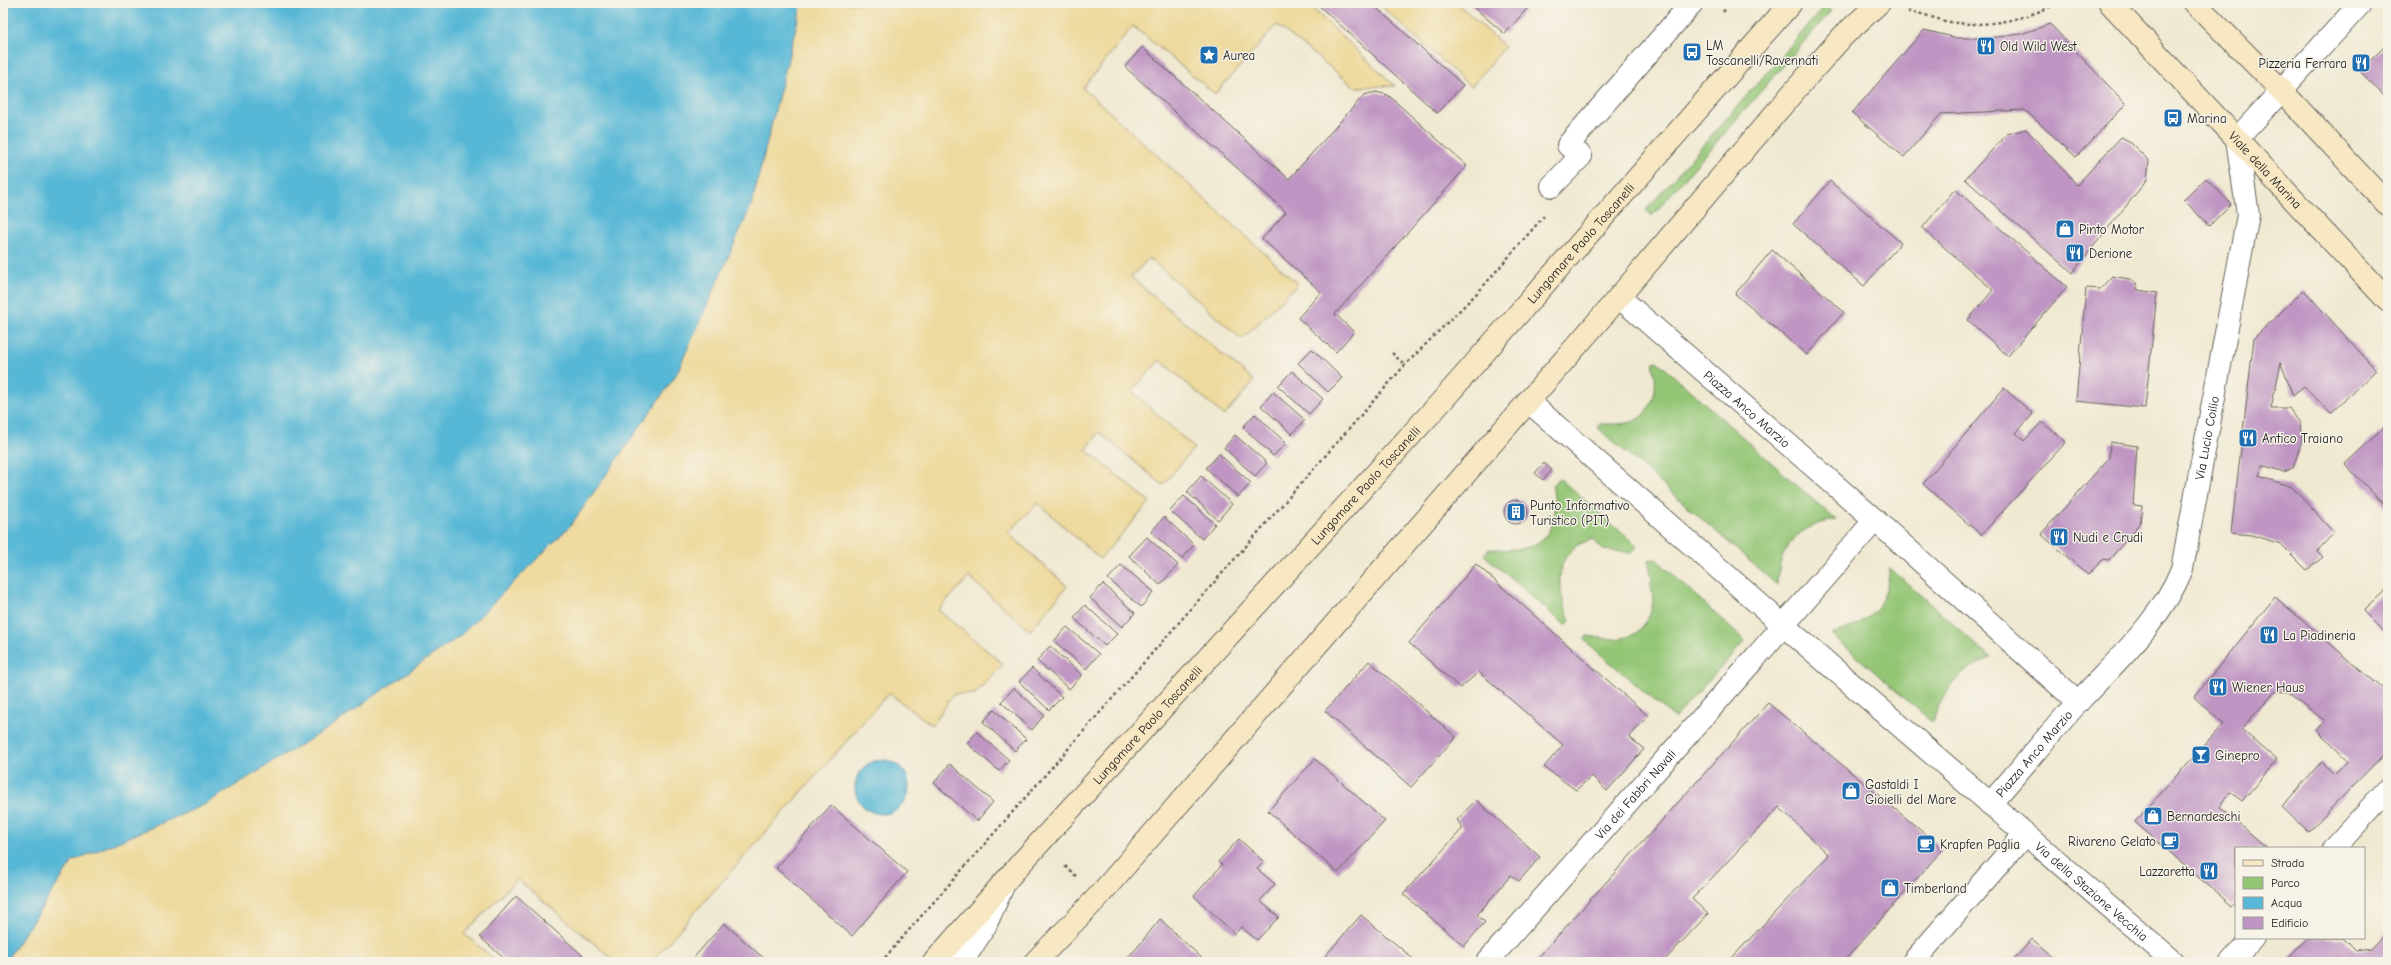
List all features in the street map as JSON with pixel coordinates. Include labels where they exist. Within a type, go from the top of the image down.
[{"type":"main road","name":"Lungomare Paolo Toscanelli","points":[[934,962],[1006,879],[1440,402],[1791,3]]},
{"type":"main road","points":[[1035,962],[1096,898],[1619,297],[1820,62],[1849,30],[1879,3]]},
{"type":"main road","name":"Viale della Marina","points":[[2110,3],[2388,301]]},
{"type":"main road","points":[[2195,3],[2282,91],[2388,206]]},
{"type":"street","points":[[1552,186],[1581,156],[1568,145],[1692,3]]},
{"type":"street","name":"Viale della Marina","points":[[2237,139],[2361,3]]},
{"type":"street","name":"Via Lucio Coilio","points":[[2078,702],[2157,616],[2176,584],[2187,553],[2248,215],[2237,139]]},
{"type":"street","name":"Piazza Anco Marzio","points":[[1528,401],[1990,804],[2078,702],[1875,520],[1619,297]]},
{"type":"street","points":[[1783,625],[1875,520]]},
{"type":"street","name":"Via dei Fabbri Navali","points":[[1487,962],[1783,625]]},
{"type":"street","points":[[2335,847],[2388,789]]},
{"type":"street","name":"Via della Stazione Vecchia","points":[[1990,804],[2174,962]]},
{"type":"street","points":[[1913,962],[2024,834]]},
{"type":"street","points":[[962,962],[985,926],[1006,879]]},
{"type":"street","points":[[2231,962],[2252,939]]},
{"type":"path","points":[[1904,16],[1910,11],[1949,22],[1985,24],[2035,13],[2058,3]]},
{"type":"path","points":[[881,962],[1405,365],[1480,290]]},
{"type":"path","points":[[1392,353],[1405,365]]},
{"type":"path","points":[[1065,866],[1078,878]]},
{"type":"green space","points":[[1825,6],[1831,11],[1652,216],[1646,210]]},
{"type":"green space","points":[[1657,361],[1836,520],[1811,527],[1801,532],[1793,540],[1782,559],[1777,585],[1597,427],[1600,424],[1621,424],[1634,421],[1647,410],[1654,396],[1655,372],[1653,364]]},
{"type":"green space","points":[[1559,478],[1637,546],[1632,553],[1603,550],[1593,539],[1576,546],[1568,554],[1560,572],[1563,601],[1570,620],[1566,626],[1484,555],[1489,549],[1518,549],[1535,544],[1542,539],[1548,532],[1552,523],[1554,513],[1554,495],[1552,485]]},
{"type":"green space","points":[[1656,559],[1745,641],[1675,718],[1584,640],[1587,636],[1616,639],[1624,638],[1639,630],[1645,623],[1650,613],[1653,602],[1653,594],[1649,583],[1652,579],[1648,560]]},
{"type":"green space","points":[[1890,568],[1991,658],[1970,668],[1954,682],[1942,700],[1932,722],[1831,634],[1857,625],[1874,612],[1880,604],[1884,594]]},
{"type":"sand","points":[[802,3],[1312,3],[1310,6],[1395,86],[1355,87],[1277,25],[1215,94],[1133,26],[1083,88],[1298,284],[1242,339],[1149,258],[1131,277],[1254,381],[1224,416],[1160,360],[1132,391],[1194,448],[1163,485],[1099,432],[1086,450],[1150,502],[1100,559],[1038,503],[1008,533],[1067,586],[1030,631],[969,577],[938,610],[1003,664],[975,694],[954,694],[932,725],[889,693],[651,962],[616,962],[517,879],[464,934],[498,962],[5,962],[73,861],[204,805],[751,206]]},
{"type":"sand","points":[[1378,3],[1457,3],[1505,47],[1471,87]]},
{"type":"water","points":[[3,3],[802,3],[751,206],[676,375],[571,525],[460,636],[333,725],[204,805],[73,861],[5,962],[3,962]]},
{"type":"water","points":[[877,760],[887,760],[897,764],[905,772],[909,782],[909,792],[905,802],[897,810],[887,814],[877,814],[867,810],[859,802],[855,792],[855,782],[859,772],[867,764]]},
{"type":"building","points":[[1316,3],[1371,3],[1463,85],[1437,113]]},
{"type":"building","points":[[1469,3],[1529,3],[1531,4],[1505,34]]},
{"type":"building","points":[[2050,24],[2126,104],[2076,157],[2025,110],[1941,114],[1904,157],[1852,113],[1924,30],[1957,38],[1989,38],[2021,34]]},
{"type":"building","points":[[2388,43],[2388,100],[2360,71]]},
{"type":"building","points":[[1142,47],[1289,179],[1364,95],[1376,92],[1388,95],[1467,166],[1335,314],[1354,332],[1336,352],[1298,318],[1321,292],[1262,239],[1286,212],[1125,67]]},
{"type":"building","name":"Pinto Motor","points":[[2026,129],[2077,185],[2121,137],[2129,141],[2149,161],[2147,180],[2072,273],[1965,179],[2007,134]]},
{"type":"building","points":[[2206,178],[2231,204],[2209,226],[2184,200]]},
{"type":"building","points":[[1830,181],[1901,243],[1864,286],[1793,224]]},
{"type":"building","points":[[1955,189],[2067,287],[2008,356],[1968,320],[1993,290],[1922,228]]},
{"type":"building","points":[[1772,250],[1844,312],[1807,355],[1735,294]]},
{"type":"building","points":[[2112,276],[2130,279],[2136,283],[2138,290],[2157,293],[2145,408],[2076,401],[2086,288],[2100,289]]},
{"type":"building","points":[[2304,290],[2376,370],[2331,413],[2304,387],[2293,396],[2281,363],[2271,408],[2289,408],[2300,423],[2302,440],[2293,468],[2284,472],[2262,465],[2259,476],[2292,487],[2334,533],[2317,551],[2323,557],[2307,570],[2281,544],[2251,535],[2231,533],[2254,338]]},
{"type":"building","points":[[1312,349],[1342,378],[1328,392],[1298,363]]},
{"type":"building","points":[[1292,371],[1323,399],[1309,414],[1278,386]]},
{"type":"building","points":[[2004,388],[2033,414],[2016,433],[2024,441],[2042,422],[2066,442],[1981,535],[1923,484]]},
{"type":"building","points":[[1273,392],[1305,420],[1292,434],[1261,406]]},
{"type":"building","points":[[1255,414],[1286,443],[1273,456],[1243,427]]},
{"type":"building","points":[[2388,424],[2388,509],[2345,464]]},
{"type":"building","points":[[1235,435],[1267,463],[1255,476],[1224,448]]},
{"type":"building","points":[[2110,442],[2137,446],[2133,505],[2142,506],[2140,524],[2109,560],[2103,559],[2088,575],[2041,534],[2109,458]]},
{"type":"building","points":[[1219,454],[1251,483],[1238,497],[1206,468]]},
{"type":"building","points":[[1544,463],[1552,470],[1543,480],[1535,473]]},
{"type":"building","points":[[1201,476],[1232,504],[1218,520],[1187,492]]},
{"type":"building","points":[[1184,496],[1215,524],[1202,539],[1170,511]]},
{"type":"building","name":"Punto Informativo Turistico (PIT)","points":[[1516,500],[1524,504],[1528,512],[1524,520],[1516,524],[1508,520],[1504,512],[1508,504]]},
{"type":"building","points":[[1164,517],[1194,545],[1182,559],[1151,532]]},
{"type":"building","points":[[1147,537],[1178,565],[1160,585],[1129,556]]},
{"type":"building","points":[[1476,564],[1648,716],[1629,737],[1644,749],[1607,791],[1592,776],[1576,790],[1544,767],[1563,745],[1479,672],[1460,688],[1409,643]]},
{"type":"building","points":[[1121,565],[1154,592],[1141,607],[1108,579]]},
{"type":"building","points":[[1103,584],[1135,613],[1122,627],[1090,598]]},
{"type":"building","points":[[2388,588],[2388,636],[2363,611]]},
{"type":"building","points":[[2275,597],[2388,693],[2388,750],[2308,832],[2282,807],[2321,762],[2334,774],[2348,761],[2316,729],[2325,721],[2287,692],[2276,691],[2241,729],[2277,760],[2242,801],[2230,792],[2220,807],[2266,847],[2235,847],[2235,902],[2232,906],[2135,822],[2223,724],[2194,697]]},
{"type":"building","points":[[1085,605],[1117,634],[1105,646],[1074,618]]},
{"type":"building","points":[[1067,627],[1099,654],[1086,669],[1054,641]]},
{"type":"building","points":[[1050,646],[1082,675],[1069,689],[1037,661]]},
{"type":"building","points":[[1369,661],[1456,737],[1411,787],[1325,711]]},
{"type":"building","points":[[1032,668],[1062,697],[1049,710],[1019,682]]},
{"type":"building","points":[[1014,688],[1044,715],[1032,730],[1001,702]]},
{"type":"building","points":[[1768,703],[1943,849],[1843,962],[1728,962],[1829,855],[1779,807],[1692,899],[1708,914],[1664,961],[1666,962],[1534,962]]},
{"type":"building","points":[[994,710],[1026,739],[1015,751],[983,722]]},
{"type":"building","points":[[977,732],[1009,760],[999,771],[967,743]]},
{"type":"building","points":[[1315,759],[1385,821],[1338,873],[1268,811]]},
{"type":"building","points":[[950,764],[993,802],[977,821],[934,783]]},
{"type":"building","points":[[1476,800],[1540,857],[1519,881],[1511,875],[1477,915],[1485,922],[1464,946],[1403,894],[1463,828],[1457,820]]},
{"type":"building","points":[[831,805],[907,872],[852,936],[776,868]]},
{"type":"building","points":[[1239,839],[1264,862],[1257,869],[1275,884],[1260,901],[1279,917],[1257,940],[1241,927],[1235,934],[1194,896],[1222,865],[1218,862]]},
{"type":"building","points":[[516,896],[590,962],[508,962],[480,937]]},
{"type":"building","points":[[1361,915],[1417,962],[1320,962]]},
{"type":"building","points":[[1160,919],[1206,962],[1122,962],[1136,949]]},
{"type":"building","points":[[724,923],[768,962],[690,962]]},
{"type":"building","points":[[2388,931],[2388,962],[2290,962],[2287,959],[2306,939],[2344,939],[2356,951],[2371,949]]},
{"type":"building","points":[[2032,939],[2059,962],[2012,962]]},
{"type":"place","name":"Old Wild West","points":[[1986,46]]},
{"type":"place","name":"LM Toscanelli/Ravennati","points":[[1692,52]]},
{"type":"place","name":"Aurea","points":[[1209,55]]},
{"type":"place","name":"Pizzeria Ferrara","points":[[2361,63]]},
{"type":"place","name":"Marina","points":[[2173,118]]},
{"type":"place","name":"Pinto Motor","points":[[2065,229]]},
{"type":"place","name":"Derione","points":[[2075,253]]},
{"type":"place","name":"Antico Traiano","points":[[2248,438]]},
{"type":"place","name":"Punto Informativo Turistico (PIT)","points":[[1516,512]]},
{"type":"place","name":"Nudi e Crudi","points":[[2059,537]]},
{"type":"place","name":"La Piadineria","points":[[2269,635]]},
{"type":"place","name":"Wiener Haus","points":[[2218,687]]},
{"type":"place","name":"Ginepro","points":[[2201,755]]},
{"type":"place","name":"Gastaldi I Gioielli del Mare","points":[[1851,791]]},
{"type":"place","name":"Bernardeschi","points":[[2153,816]]},
{"type":"place","name":"Rivareno Gelato","points":[[2170,841]]},
{"type":"place","name":"Krapfen Paglia","points":[[1926,844]]},
{"type":"place","name":"Lazzaretta","points":[[2209,871]]},
{"type":"place","name":"Timberland","points":[[1890,888]]}]
